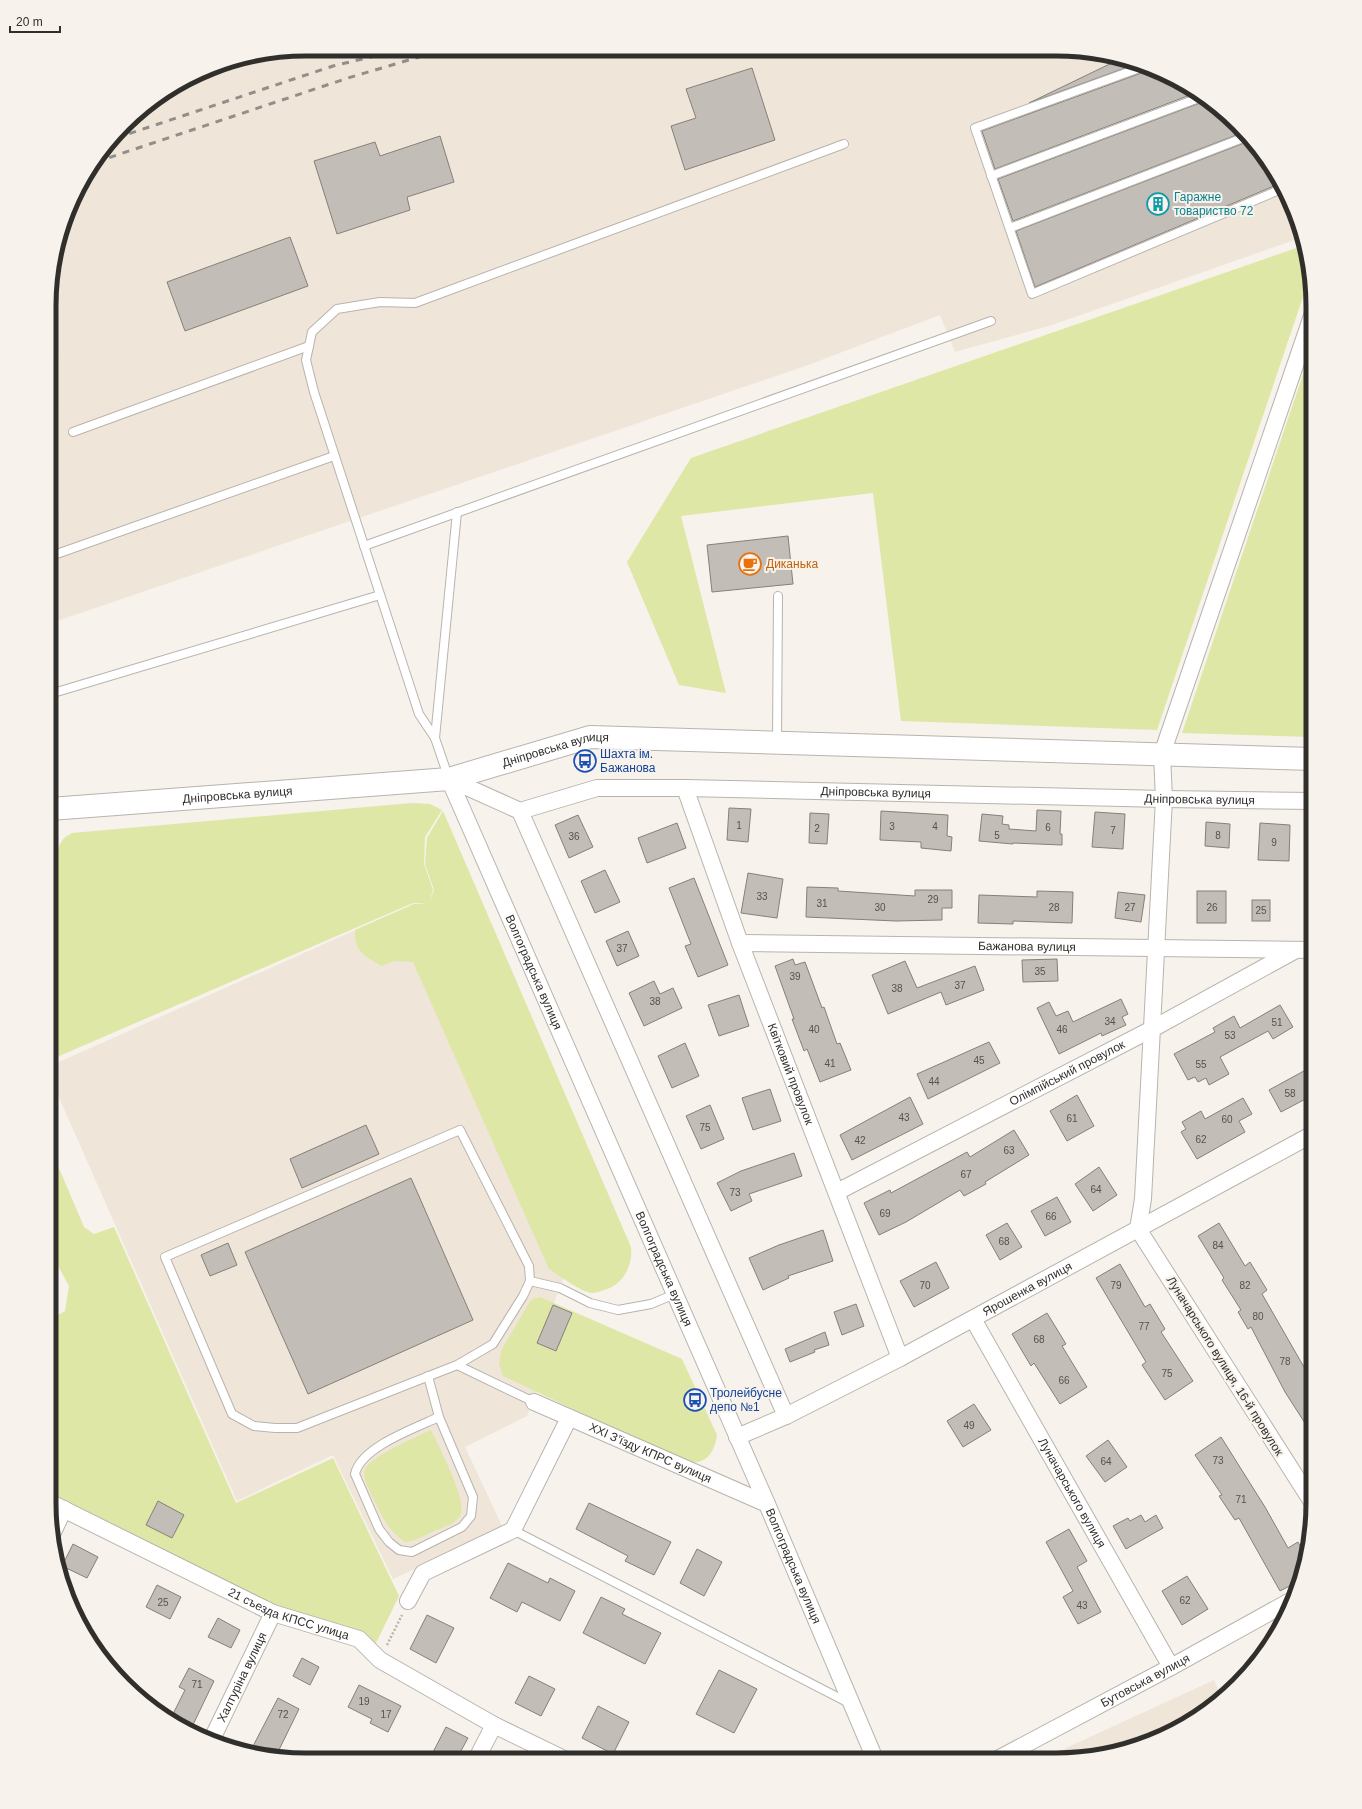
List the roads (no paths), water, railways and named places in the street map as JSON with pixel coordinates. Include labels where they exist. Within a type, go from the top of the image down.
[{"type":"street","points":[[1138,1229],[1143,1199],[1164,799],[1162,754],[1306,333]]},
{"type":"street","name":"Дніпровська вулиця","points":[[56,809],[449,779],[590,737],[1306,759]]},
{"type":"street","name":"Дніпровська вулиця","points":[[449,779],[520,811],[597,788],[685,788],[1306,801]]},
{"type":"street","name":"Волгоградська вулиця","points":[[449,779],[767,1504],[872,1753]]},
{"type":"street","name":"Квітковий провулок","points":[[685,788],[740,943],[900,1358]]},
{"type":"street","points":[[520,811],[786,1416]]},
{"type":"street","name":"Бажанова вулиця","points":[[740,943],[1306,950]]},
{"type":"street","name":"Олімпійський провулок","points":[[837,1192],[1152,1029],[1296,950]]},
{"type":"street","name":"Ярошенка вулиця","points":[[737,1437],[786,1416],[900,1358],[1306,1138]]},
{"type":"street","name":"Луначарського вулиця, 16-й провулок","points":[[1138,1229],[1306,1493]]},
{"type":"street","name":"Луначарського вулиця","points":[[973,1319],[1171,1667]]},
{"type":"street","name":"XXI З’їзду КПРС вулиця","points":[[534,1402],[767,1504]]},
{"type":"street","points":[[408,1601],[423,1573],[513,1530],[569,1418]]},
{"type":"street","name":"21 съезда КПСС улица","points":[[56,1505],[273,1612],[359,1639],[380,1660],[494,1725],[552,1753]]},
{"type":"street","points":[[57,1523],[64,1509]]},
{"type":"street","name":"Бутовська вулиця","points":[[1009,1753],[1171,1667],[1285,1604]]},
{"type":"street","name":"Халтуріна вулиця","points":[[214,1735],[273,1612]]},
{"type":"street","points":[[480,1753],[494,1725]]},
{"type":"lane","points":[[1136,69],[975,128],[1032,294],[1278,191]]},
{"type":"lane","points":[[991,176],[1196,99]]},
{"type":"lane","points":[[1010,228],[1242,138]]},
{"type":"lane","points":[[449,779],[435,738],[418,714],[334,456],[306,360],[312,332],[337,309],[380,302],[415,303],[844,144]]},
{"type":"lane","points":[[364,546],[991,321]]},
{"type":"lane","points":[[73,432],[309,346]]},
{"type":"lane","points":[[56,554],[334,456]]},
{"type":"lane","points":[[435,738],[457,512]]},
{"type":"lane","points":[[56,692],[380,595]]},
{"type":"lane","points":[[777,742],[778,596]]},
{"type":"lane","points":[[460,1130],[529,1266],[530,1282],[510,1320],[493,1344],[457,1366],[297,1428],[275,1428],[254,1426],[232,1414],[165,1257],[460,1130]]},
{"type":"lane","points":[[530,1282],[560,1288],[590,1303],[618,1310],[652,1304],[675,1294]]},
{"type":"lane","points":[[457,1366],[534,1402]]},
{"type":"lane","points":[[428,1376],[439,1416],[473,1497],[471,1516],[462,1527],[412,1552],[399,1550],[389,1542],[379,1529],[355,1474],[356,1467],[372,1450],[439,1416]]},
{"type":"lane","points":[[513,1530],[852,1704]]},
{"type":"railway","points":[[123,136],[333,66],[375,56]]},
{"type":"railway","points":[[104,159],[348,78],[422,56]]},
{"type":"place","name":"Гаражне товариство 72","points":[[1158,204]]},
{"type":"place","name":"Диканька","points":[[750,564]]},
{"type":"place","name":"Шахта ім. Бажанова","points":[[585,761]]},
{"type":"place","name":"Тролейбусне депо №1","points":[[695,1400]]}]
